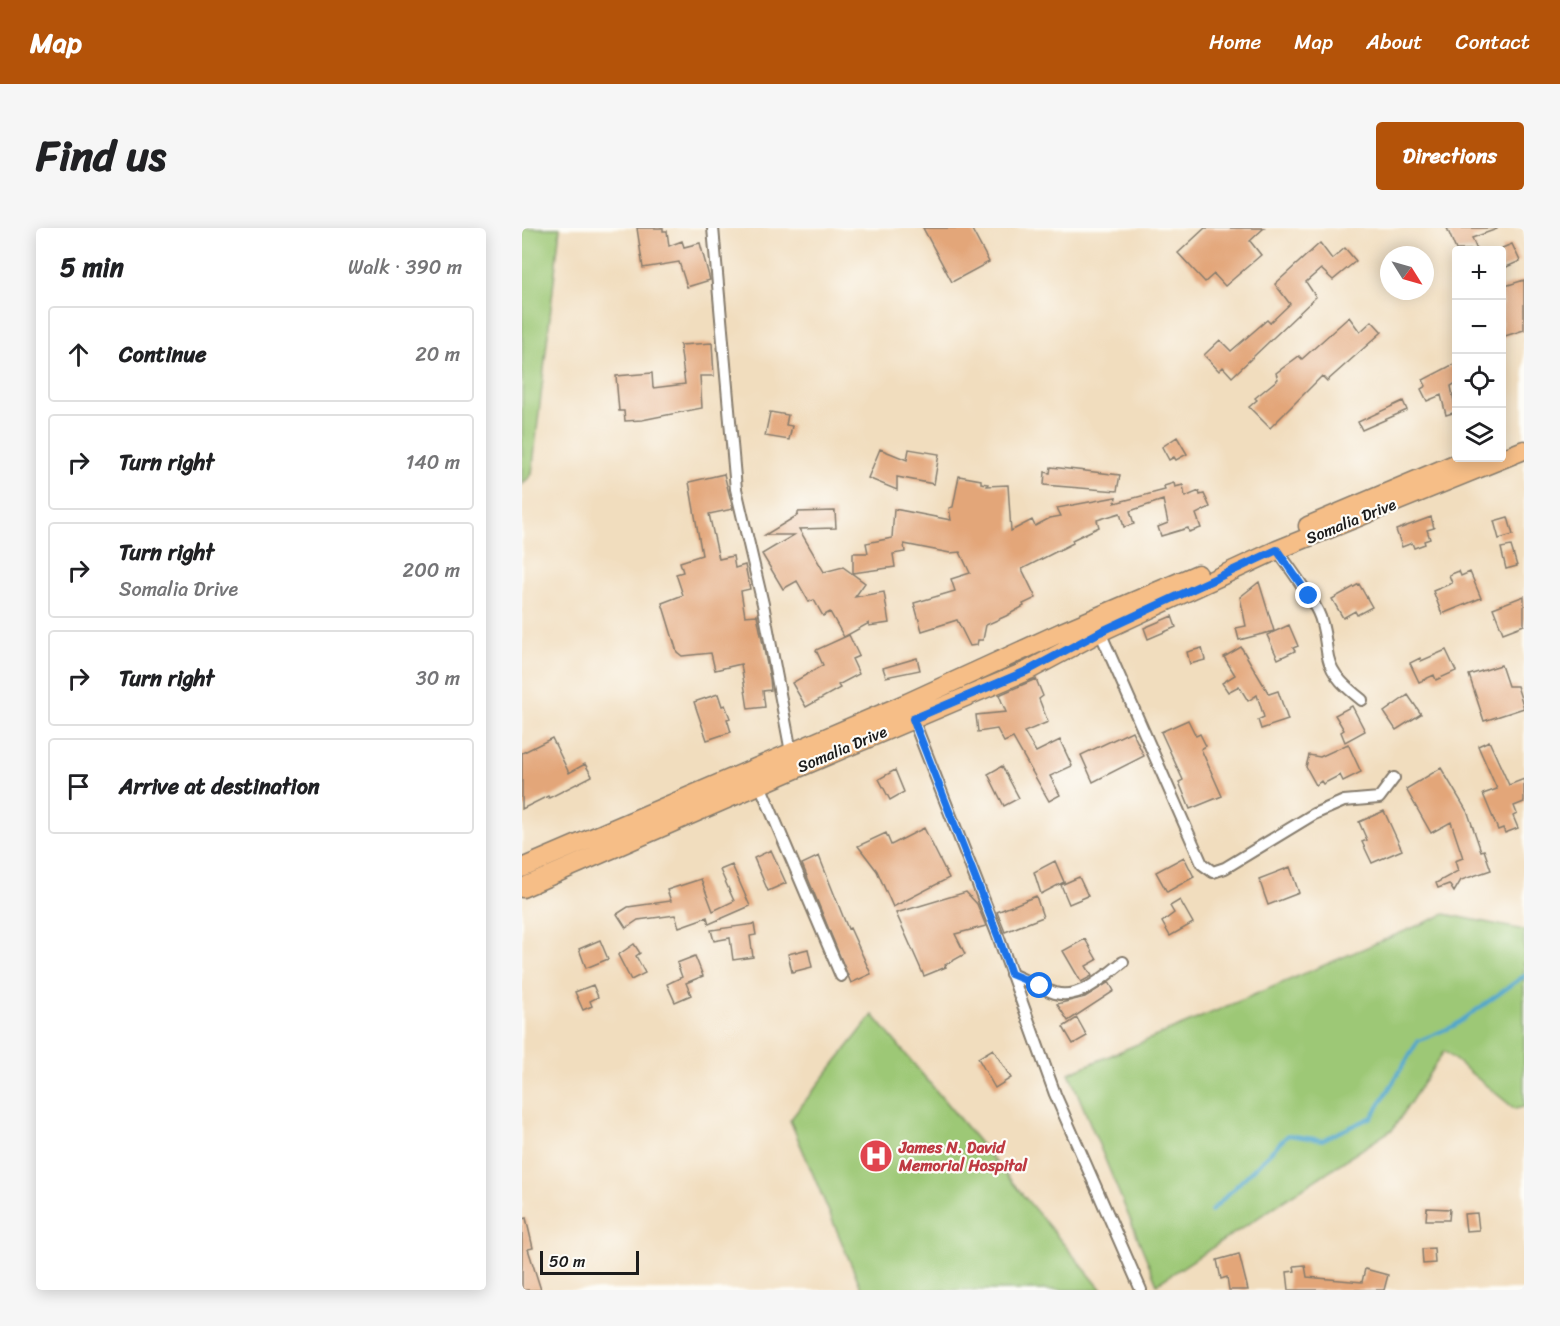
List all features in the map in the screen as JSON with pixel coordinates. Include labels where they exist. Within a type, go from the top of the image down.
[{"type":"main road","points":[[1506,445],[1524,438]]},
{"type":"main road","name":"Somalia Drive","points":[[522,868],[791,752],[1029,670],[1100,632],[1277,550],[1524,450]]},
{"type":"main road","name":"Somalia Drive","points":[[522,888],[760,785],[1062,632],[1460,462]]},
{"type":"street","points":[[713,228],[736,489],[763,604],[791,752]]},
{"type":"street","points":[[1277,550],[1319,613],[1325,633],[1328,658],[1333,671],[1344,687],[1362,700]]},
{"type":"street","points":[[1100,632],[1202,864],[1213,872],[1226,868],[1314,814],[1333,805],[1344,801],[1379,798],[1394,778]]},
{"type":"street","points":[[910,711],[998,936],[1055,1094],[1141,1290]]},
{"type":"street","points":[[760,785],[841,976]]},
{"type":"street","points":[[1011,974],[1056,993],[1069,993],[1090,986],[1123,962]]},
{"type":"green space","points":[[522,228],[560,228],[532,474],[522,485]]},
{"type":"green space","points":[[1445,914],[1524,930],[1524,1107],[1515,1109],[1444,1051],[1393,1129],[1157,1284],[1069,1073]]},
{"type":"green space","points":[[873,1015],[1102,1290],[862,1290],[790,1120]]},
{"type":"building","points":[[637,228],[663,228],[663,231],[667,231],[669,246],[682,241],[684,247],[700,243],[710,280],[687,287],[679,262],[643,268]]},
{"type":"building","points":[[923,228],[971,228],[989,262],[952,282]]},
{"type":"building","points":[[1205,228],[1264,228],[1250,241],[1261,255],[1225,286],[1214,274],[1205,282],[1178,253]]},
{"type":"building","points":[[1447,228],[1497,228],[1472,238],[1475,246],[1454,246]]},
{"type":"building","points":[[1320,243],[1332,259],[1345,248],[1356,261],[1333,280],[1321,269],[1306,282],[1316,297],[1232,377],[1223,367],[1219,371],[1204,355],[1220,340],[1231,351],[1267,320],[1270,323],[1290,304],[1275,284]]},
{"type":"building","points":[[1512,244],[1520,261],[1506,267],[1506,246]]},
{"type":"building","points":[[1524,280],[1524,330],[1506,336],[1506,300],[1506,286]]},
{"type":"building","points":[[1349,317],[1360,332],[1372,321],[1382,332],[1327,381],[1322,376],[1270,428],[1249,407],[1257,400],[1255,398],[1278,379],[1276,373],[1299,356],[1302,359]]},
{"type":"building","points":[[712,343],[714,376],[700,376],[702,408],[642,420],[625,421],[624,411],[619,411],[616,376],[652,373],[653,388],[685,384],[680,345]]},
{"type":"building","points":[[1452,365],[1452,413],[1446,415],[1441,395],[1427,401],[1421,389],[1426,386],[1423,380]]},
{"type":"building","points":[[1403,401],[1407,410],[1362,430],[1358,422]]},
{"type":"building","points":[[770,412],[788,415],[786,425],[792,426],[789,440],[765,436]]},
{"type":"building","points":[[1177,437],[1187,454],[1176,460],[1174,457],[1169,460],[1162,447]]},
{"type":"building","points":[[880,449],[907,460],[909,449],[939,454],[934,484],[897,477],[897,490],[868,478]]},
{"type":"building","points":[[1051,467],[1120,475],[1117,491],[1044,485],[1045,472],[1050,473]]},
{"type":"building","points":[[724,474],[733,509],[709,514],[719,559],[733,556],[735,568],[745,565],[750,589],[741,591],[745,616],[757,615],[770,679],[771,690],[763,691],[765,707],[748,709],[741,664],[715,670],[711,653],[682,656],[677,652],[662,603],[683,595],[676,574],[683,572],[680,562],[702,555],[689,482]]},
{"type":"building","points":[[959,476],[981,480],[981,483],[988,484],[987,486],[1008,485],[1011,531],[1032,520],[1035,526],[1050,518],[1061,516],[1057,508],[1116,497],[1115,503],[1165,490],[1164,486],[1174,483],[1175,487],[1183,485],[1185,497],[1199,491],[1200,495],[1204,494],[1210,507],[1196,514],[1201,528],[1189,532],[1188,528],[1161,536],[1158,527],[1168,523],[1163,500],[1130,511],[1134,524],[1124,527],[1120,513],[1097,520],[1099,527],[1022,569],[1036,598],[986,625],[983,640],[978,640],[977,645],[970,646],[957,620],[922,631],[914,603],[955,591],[951,579],[970,573],[960,552],[950,553],[904,544],[905,552],[893,554],[895,567],[853,573],[853,553],[868,553],[866,543],[892,538],[894,509],[951,520],[949,508],[953,507]]},
{"type":"building","points":[[835,511],[836,528],[799,529],[824,572],[843,567],[865,583],[855,597],[884,592],[889,623],[869,626],[869,623],[844,637],[830,612],[823,616],[814,600],[809,602],[797,581],[783,589],[762,554],[794,535],[765,535],[798,515],[798,512]]},
{"type":"building","points":[[1431,517],[1434,528],[1427,530],[1430,539],[1424,541],[1425,544],[1414,548],[1412,543],[1402,547],[1396,530]]},
{"type":"building","points":[[1508,517],[1513,535],[1499,539],[1494,521]]},
{"type":"building","points":[[1511,546],[1517,566],[1506,569],[1501,548]]},
{"type":"building","points":[[1459,571],[1461,576],[1470,572],[1481,598],[1442,614],[1433,591],[1452,583],[1449,575]]},
{"type":"building","points":[[1259,582],[1274,631],[1239,640],[1236,628],[1246,626],[1240,597]]},
{"type":"building","points":[[1359,584],[1372,607],[1357,615],[1355,611],[1343,618],[1332,599]]},
{"type":"building","points":[[1524,596],[1524,625],[1503,633],[1493,608]]},
{"type":"building","points":[[1172,616],[1176,627],[1148,639],[1144,628]]},
{"type":"building","points":[[1289,625],[1298,646],[1293,648],[1295,651],[1278,659],[1267,635]]},
{"type":"building","points":[[849,635],[859,656],[852,659],[859,674],[838,685],[840,688],[806,707],[792,683],[823,665],[816,650]]},
{"type":"building","points":[[1241,647],[1269,694],[1278,691],[1288,720],[1261,729],[1258,720],[1264,717],[1257,695],[1248,701],[1239,686],[1228,692],[1222,683],[1235,675],[1224,657]]},
{"type":"building","points":[[1202,648],[1205,660],[1190,664],[1187,652]]},
{"type":"building","points":[[1446,650],[1456,671],[1436,680],[1434,675],[1419,682],[1410,663],[1420,658],[1421,661]]},
{"type":"building","points":[[917,658],[920,670],[886,677],[883,668]]},
{"type":"building","points":[[1501,665],[1508,686],[1517,686],[1524,708],[1484,721],[1469,675]]},
{"type":"building","points":[[1036,679],[1043,696],[1039,699],[1048,722],[1024,732],[1036,752],[1060,740],[1072,766],[1050,776],[1060,795],[1049,801],[1013,738],[1004,742],[997,729],[978,732],[976,715],[1006,712],[999,695]]},
{"type":"building","points":[[718,694],[730,718],[727,719],[731,732],[707,740],[694,702]]},
{"type":"building","points":[[1408,695],[1421,714],[1396,730],[1384,712]]},
{"type":"building","points":[[1352,706],[1365,731],[1345,742],[1341,732],[1344,730],[1335,715]]},
{"type":"building","points":[[1188,720],[1196,736],[1200,734],[1206,746],[1201,749],[1222,796],[1190,809],[1179,782],[1183,780],[1161,732]]},
{"type":"building","points":[[1132,731],[1144,756],[1093,782],[1081,755]]},
{"type":"building","points":[[552,738],[569,773],[585,764],[592,776],[522,809],[522,753]]},
{"type":"building","points":[[1489,741],[1509,785],[1524,779],[1524,802],[1514,806],[1517,814],[1513,816],[1518,828],[1505,833],[1503,828],[1498,830],[1483,794],[1497,789],[1478,746]]},
{"type":"building","points":[[1348,744],[1361,772],[1343,781],[1340,775],[1316,785],[1306,767],[1309,755],[1320,757]]},
{"type":"building","points":[[1002,766],[1019,798],[1004,806],[988,774]]},
{"type":"building","points":[[1441,768],[1468,813],[1481,851],[1484,850],[1491,870],[1461,880],[1454,892],[1449,884],[1438,888],[1436,883],[1458,871],[1455,861],[1463,858],[1451,822],[1431,833],[1406,789]]},
{"type":"building","points":[[895,770],[904,792],[890,800],[879,779]]},
{"type":"building","points":[[1384,811],[1402,850],[1372,863],[1362,842],[1367,840],[1359,822]]},
{"type":"building","points":[[924,828],[949,878],[893,907],[877,871],[858,846],[886,833],[891,845]]},
{"type":"building","points":[[771,850],[786,883],[768,891],[754,858]]},
{"type":"building","points":[[819,856],[848,929],[850,928],[871,974],[851,983],[802,864]]},
{"type":"building","points":[[1184,857],[1194,877],[1167,892],[1156,872]]},
{"type":"building","points":[[1055,861],[1064,882],[1041,894],[1034,872]]},
{"type":"building","points":[[732,865],[750,906],[709,924],[707,917],[679,927],[675,915],[638,920],[626,928],[617,914],[628,907],[671,901],[667,890],[701,879],[713,911],[734,901],[720,870]]},
{"type":"building","points":[[1290,867],[1299,893],[1268,905],[1259,879]]},
{"type":"building","points":[[1079,877],[1088,896],[1069,904],[1061,885]]},
{"type":"building","points":[[966,892],[977,904],[986,926],[955,934],[965,954],[945,965],[946,967],[924,976],[896,913]]},
{"type":"building","points":[[1036,896],[1043,917],[1005,932],[997,912]]},
{"type":"building","points":[[1180,900],[1193,923],[1170,936],[1162,922],[1174,913],[1170,906]]},
{"type":"building","points":[[754,924],[756,935],[750,936],[753,957],[733,960],[730,938],[714,941],[711,930]]},
{"type":"building","points":[[1085,939],[1097,960],[1086,966],[1092,976],[1081,982],[1063,951]]},
{"type":"building","points":[[600,940],[608,959],[586,968],[579,949]]},
{"type":"building","points":[[634,944],[640,953],[636,956],[645,973],[631,980],[618,955]]},
{"type":"building","points":[[808,949],[812,967],[792,972],[788,954]]},
{"type":"building","points":[[695,956],[703,976],[686,983],[691,995],[675,1002],[667,984],[682,977],[677,963]]},
{"type":"building","points":[[1109,982],[1114,991],[1068,1021],[1057,1004],[1085,997]]},
{"type":"building","points":[[593,985],[598,997],[590,1001],[592,1006],[583,1010],[575,992]]},
{"type":"building","points":[[1077,1018],[1087,1036],[1073,1044],[1063,1027]]},
{"type":"building","points":[[993,1049],[1011,1078],[995,1088],[978,1058]]},
{"type":"building","points":[[1427,1208],[1450,1209],[1449,1220],[1426,1220]]},
{"type":"building","points":[[1477,1213],[1479,1230],[1466,1231],[1464,1214]]},
{"type":"building","points":[[526,1218],[533,1248],[528,1249],[541,1290],[522,1290],[522,1219]]},
{"type":"building","points":[[1434,1248],[1435,1263],[1423,1264],[1422,1249]]},
{"type":"building","points":[[1239,1254],[1248,1290],[1229,1290],[1227,1277],[1221,1279],[1217,1260]]},
{"type":"building","points":[[1305,1265],[1307,1277],[1362,1282],[1365,1269],[1388,1275],[1384,1290],[1289,1290],[1287,1272],[1295,1271],[1294,1266]]},
{"type":"waterway","points":[[1211,1211],[1288,1135],[1322,1140],[1372,1117],[1418,1041],[1454,1026],[1524,976]]},
{"type":"place","name":"James N. David Memorial Hospital","points":[[876,1156]]},
{"type":"route","points":[[1040,986],[1011,974],[913,719],[1029,670],[1100,632],[1277,550],[1309,596]]}]
